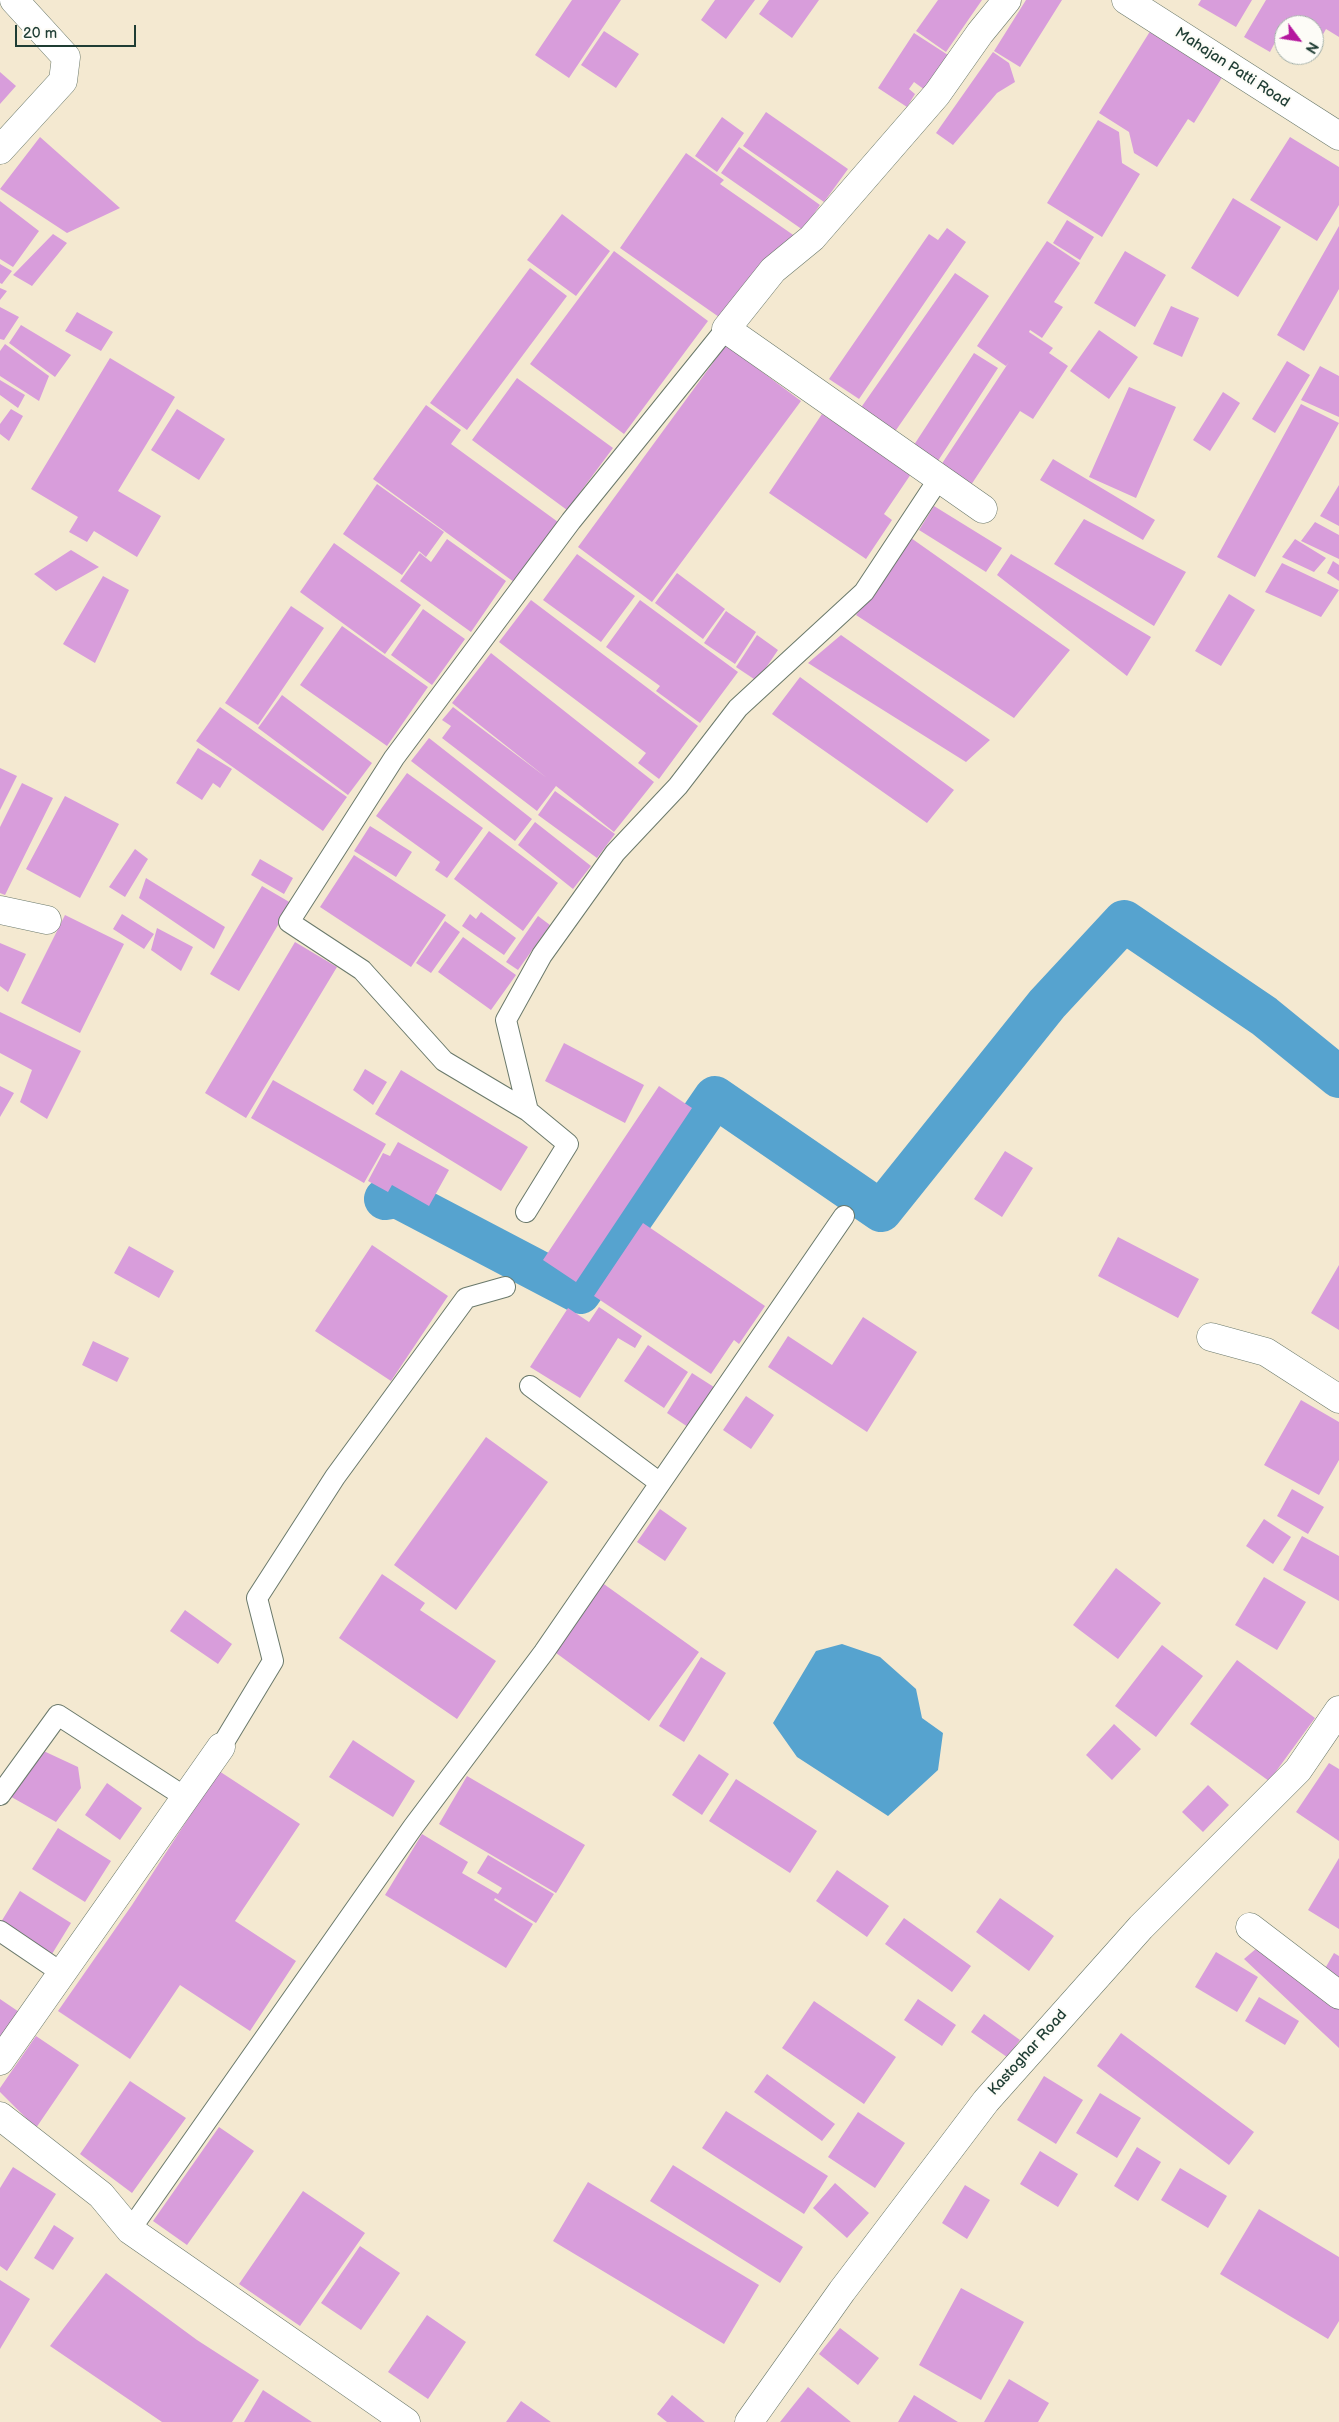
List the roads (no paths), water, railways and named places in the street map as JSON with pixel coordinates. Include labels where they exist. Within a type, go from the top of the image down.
[{"type":"street","points":[[0,150],[63,81],[66,57],[14,0]]},
{"type":"street","points":[[983,509],[726,329],[772,270],[812,238],[930,101],[1007,0]]},
{"type":"street","name":"Mahajan Patti Road","points":[[1126,0],[1339,136]]},
{"type":"street","points":[[0,910],[47,920]]},
{"type":"street","points":[[1211,1337],[1266,1352],[1339,1399]]},
{"type":"street","name":"Kastoghar Road","points":[[748,2422],[842,2291],[986,2101],[1141,1927],[1298,1770],[1339,1710]]},
{"type":"street","points":[[0,2061],[221,1747]]},
{"type":"street","points":[[1250,1927],[1339,1995]]},
{"type":"street","points":[[0,2116],[101,2195],[130,2230],[406,2422]]},
{"type":"lane","points":[[526,1212],[568,1144],[528,1111],[444,1061],[362,970],[289,922],[394,758],[571,521],[726,329]]},
{"type":"lane","points":[[528,1111],[506,1020],[542,955],[615,853],[678,786],[738,708],[864,592],[940,478]]},
{"type":"lane","points":[[130,2230],[413,1827],[544,1652],[844,1216]]},
{"type":"lane","points":[[221,1747],[273,1661],[257,1598],[335,1477],[466,1298],[505,1287]]},
{"type":"lane","points":[[530,1386],[660,1483]]},
{"type":"lane","points":[[0,1795],[58,1714],[185,1797]]},
{"type":"lane","points":[[0,1931],[62,1973]]},
{"type":"water","points":[[842,1644],[880,1657],[916,1689],[922,1718],[943,1733],[938,1770],[888,1816],[797,1757],[773,1723],[816,1651]]},
{"type":"waterway","points":[[385,1199],[397,1197],[580,1293],[715,1097],[881,1211],[1047,1004],[1124,921],[1264,1016],[1339,1077]]}]
